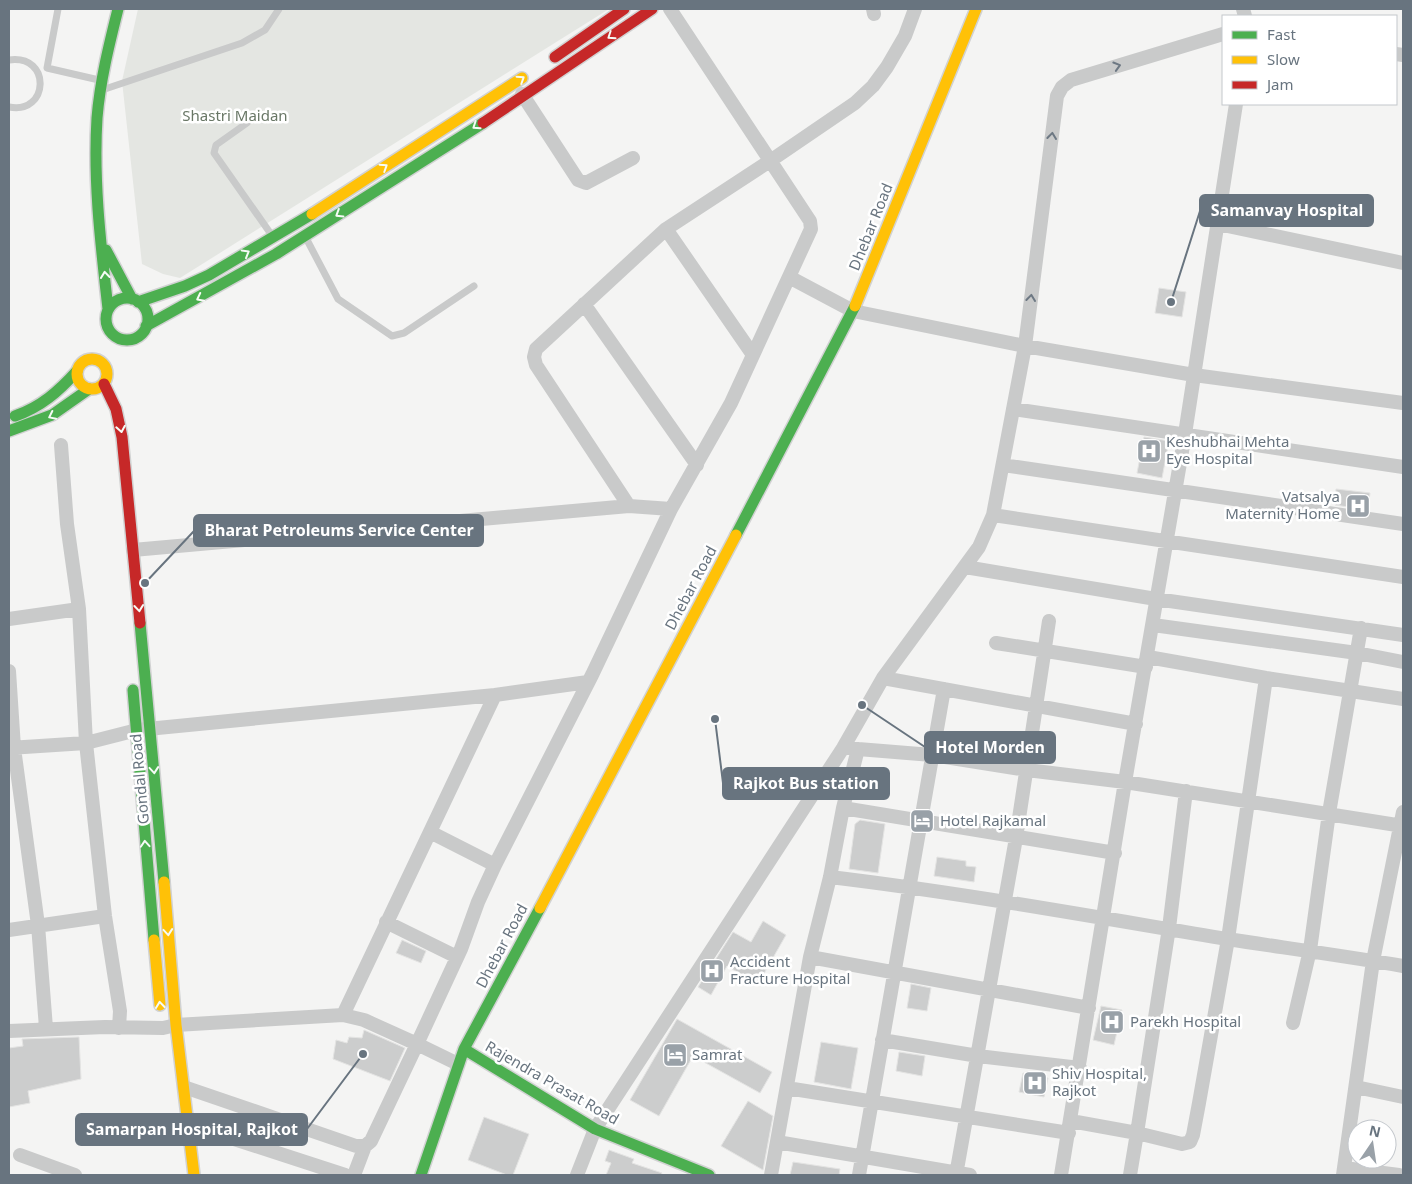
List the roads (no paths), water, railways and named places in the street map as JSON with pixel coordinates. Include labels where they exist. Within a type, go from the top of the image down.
[{"type":"main road","points":[[9,418],[35,410],[48,401],[77,371],[82,362],[99,350],[108,328],[96,155],[101,86],[118,9]]},
{"type":"main road","points":[[546,63],[624,9]]},
{"type":"main road","points":[[108,328],[127,344],[139,335],[146,326],[228,284],[438,152],[522,94],[652,9]]},
{"type":"main road","name":"Dhebar Road","points":[[422,1175],[464,1049],[587,821],[852,311],[976,9]]},
{"type":"main road","points":[[108,309],[118,300],[135,300],[185,286],[209,275],[274,238],[529,74]]},
{"type":"main road","points":[[101,242],[135,300],[146,313],[146,326]]},
{"type":"main road","points":[[9,431],[38,423],[58,413],[96,388],[108,376],[99,350]]},
{"type":"main road","points":[[106,368],[116,360]]},
{"type":"main road","points":[[77,371],[78,380],[96,388]]},
{"type":"main road","points":[[96,388],[98,402]]},
{"type":"main road","name":"Gondal Road","points":[[96,388],[116,409],[120,425],[133,550],[144,730],[149,889],[167,1031],[184,1087],[194,1175]]},
{"type":"main road","name":"Gondal Road","points":[[132,681],[144,730]]},
{"type":"main road","name":"Rajendra Prasat Road","points":[[464,1049],[595,1129],[709,1175]]},
{"type":"main road","points":[[178,1142],[182,1174]]},
{"type":"street","points":[[354,1175],[365,1146],[371,1141],[457,958],[478,902],[495,865],[588,682],[671,509],[697,464],[753,355],[811,229],[810,221],[670,9]]},
{"type":"street","points":[[628,506],[536,365],[534,357],[536,348],[666,229],[855,103],[874,86],[905,36],[915,9]]},
{"type":"street","points":[[577,1175],[595,1129],[843,748],[883,678],[987,534],[994,515],[1025,346],[1057,96],[1062,86],[1071,80],[1222,34]]},
{"type":"street","points":[[522,94],[578,180],[586,183],[594,180],[633,158]]},
{"type":"street","points":[[1061,1175],[1105,916],[1125,782],[1185,434],[1236,105]]},
{"type":"street","points":[[1218,224],[1403,263]]},
{"type":"street","points":[[666,229],[753,355]]},
{"type":"street","points":[[790,278],[852,311],[1025,346],[1194,375],[1403,403]]},
{"type":"street","points":[[584,304],[697,464]]},
{"type":"street","points":[[1013,409],[1403,467]]},
{"type":"street","points":[[61,445],[67,524],[79,610],[86,743],[105,916],[120,1012],[119,1028]]},
{"type":"street","points":[[1003,465],[1403,524]]},
{"type":"street","points":[[133,550],[628,506],[671,509]]},
{"type":"street","points":[[994,515],[1403,577]]},
{"type":"street","points":[[965,567],[1156,599],[1403,635]]},
{"type":"street","points":[[9,619],[79,610]]},
{"type":"street","points":[[777,1142],[961,1175],[966,1118],[1016,838],[1049,622]]},
{"type":"street","points":[[1153,625],[1357,653],[1403,662]]},
{"type":"street","points":[[1293,1023],[1310,950],[1329,813],[1361,628]]},
{"type":"street","points":[[996,643],[1044,651],[1147,662],[1266,678],[1403,699]]},
{"type":"street","points":[[9,670],[11,748],[38,925],[46,1028]]},
{"type":"street","points":[[883,678],[1136,724]]},
{"type":"street","points":[[788,1088],[872,1100],[966,1118],[1137,1133],[1182,1144],[1190,1142],[1193,1135],[1228,939],[1266,678]]},
{"type":"street","points":[[11,748],[86,743],[144,730],[496,695],[588,682]]},
{"type":"street","points":[[859,1175],[944,689]]},
{"type":"street","points":[[343,1015],[496,695]]},
{"type":"street","points":[[843,748],[932,755],[1329,813],[1402,821],[1373,961],[1344,1171],[1399,1175]]},
{"type":"street","points":[[771,1175],[810,957],[830,878],[843,808],[858,748]]},
{"type":"street","points":[[1130,1175],[1169,928],[1186,791]]},
{"type":"street","points":[[843,808],[1115,853]]},
{"type":"street","points":[[430,832],[495,865]]},
{"type":"street","points":[[830,878],[908,887],[1105,916],[1228,939],[1310,950],[1403,966]]},
{"type":"street","points":[[9,930],[105,916]]},
{"type":"street","points":[[386,922],[457,958]]},
{"type":"street","points":[[810,957],[1089,1008]]},
{"type":"street","points":[[9,1031],[46,1028],[86,1029],[105,1026],[167,1031],[343,1015],[364,1020],[458,1064]]},
{"type":"street","points":[[882,1040],[978,1056],[1080,1068]]},
{"type":"street","points":[[184,1087],[356,1146],[365,1146]]},
{"type":"street","points":[[1356,1088],[1403,1097]]},
{"type":"street","points":[[188,1124],[345,1175]]},
{"type":"street","points":[[20,1155],[74,1175]]},
{"type":"lane","points":[[47,68],[58,9]]},
{"type":"lane","points":[[36,70],[47,68],[101,86],[242,43],[265,30],[279,9]]},
{"type":"lane","points":[[9,60],[24,60],[36,70],[40,86],[33,101],[19,108],[9,107]]},
{"type":"lane","points":[[247,123],[216,145],[214,153],[274,238]]},
{"type":"lane","points":[[305,236],[338,299],[392,336],[404,333],[474,286]]},
{"type":"place","name":"Samanvay Hospital","points":[[1171,302]]},
{"type":"place","name":"Keshubhai Mehta Eye Hospital","points":[[1149,451]]},
{"type":"place","name":"Vatsalya Maternity Home","points":[[1358,506]]},
{"type":"place","name":"Bharat Petroleums Service Center","points":[[145,583]]},
{"type":"place","name":"Hotel Morden","points":[[862,705]]},
{"type":"place","name":"Rajkot Bus station","points":[[715,719]]},
{"type":"place","name":"Hotel Rajkamal","points":[[922,821]]},
{"type":"place","name":"Accident Fracture Hospital","points":[[712,971]]},
{"type":"place","name":"Parekh Hospital","points":[[1112,1022]]},
{"type":"place","name":"Samarpan Hospital, Rajkot","points":[[363,1054]]},
{"type":"place","name":"Samrat","points":[[675,1055]]},
{"type":"place","name":"Shiv Hospital, Rajkot","points":[[1035,1083]]},
{"type":"park label","name":"Shastri Maidan","points":[[235,116]]}]
